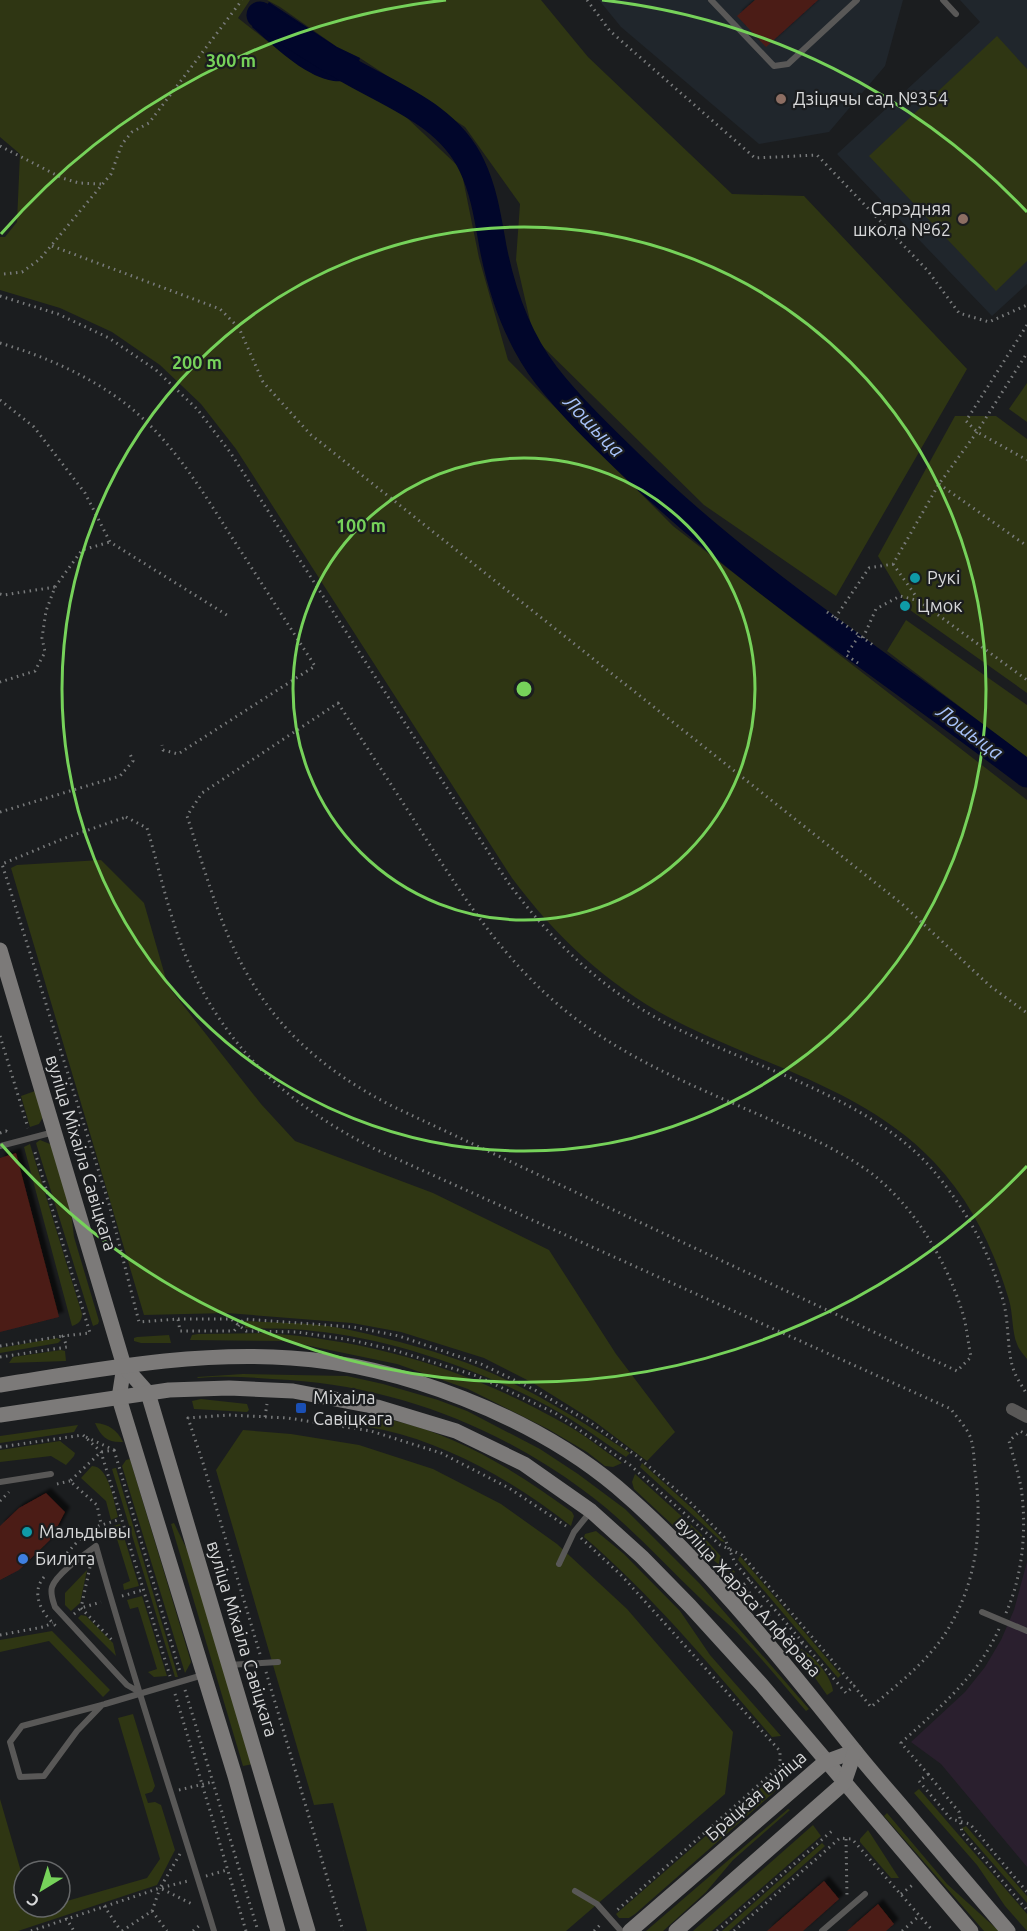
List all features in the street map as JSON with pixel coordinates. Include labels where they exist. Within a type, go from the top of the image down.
[{"type":"main road","name":"вуліца Міхаіла Савіцкага","points":[[0,950],[124,1366],[120,1398],[235,1776],[278,1931]]},
{"type":"main road","name":"вуліца Жарэса Алфёрава","points":[[0,1385],[181,1358],[229,1356],[292,1358],[341,1363],[382,1372],[464,1398],[537,1433],[579,1459],[616,1486],[715,1584],[1008,1931]]},
{"type":"main road","name":"вуліца Міхаіла Савіцкага","points":[[124,1366],[148,1393],[308,1931]]},
{"type":"main road","points":[[0,1415],[148,1393],[229,1388],[293,1391],[377,1407],[466,1436],[524,1464],[591,1511],[642,1557],[690,1606],[761,1684],[971,1931]]},
{"type":"main road","points":[[676,1931],[844,1783],[855,1751]]},
{"type":"main road","name":"Брацкая вуліца","points":[[630,1931],[825,1762],[855,1751]]},
{"type":"street","points":[[1012,1409],[1027,1417]]},
{"type":"lane","points":[[711,0],[774,66],[788,64],[857,0]]},
{"type":"lane","points":[[944,0],[956,14]]},
{"type":"lane","points":[[0,1146],[54,1132]]},
{"type":"lane","points":[[0,1482],[51,1474]]},
{"type":"lane","points":[[559,1564],[574,1532],[591,1511]]},
{"type":"lane","points":[[141,1693],[127,1685],[70,1617],[55,1607],[52,1596],[55,1583],[78,1559],[96,1546],[214,1931]]},
{"type":"lane","points":[[982,1612],[1027,1631]]},
{"type":"lane","points":[[229,1665],[278,1662]]},
{"type":"lane","points":[[102,1705],[77,1731],[44,1776],[20,1777],[10,1742],[22,1726],[173,1685],[204,1674]]},
{"type":"lane","points":[[575,1892],[597,1904],[621,1931]]},
{"type":"lane","points":[[822,1931],[865,1894]]},
{"type":"path","points":[[4,274],[22,272],[40,259],[52,246],[111,174],[122,144],[132,132],[148,123],[242,0]]},
{"type":"path","points":[[587,0],[610,31],[755,158],[817,155],[928,271],[959,313],[989,322],[1027,305]]},
{"type":"path","points":[[0,146],[62,178],[79,183],[101,184]]},
{"type":"path","points":[[52,246],[220,309],[239,328],[263,382],[310,434],[902,904],[990,986],[1027,1013]]},
{"type":"path","points":[[0,296],[58,314],[109,338],[156,370],[197,409],[230,452],[507,881],[563,949],[608,987],[657,1019],[835,1099],[869,1117],[901,1140],[930,1167],[955,1197],[993,1267],[1004,1305],[1013,1370],[1027,1395]]},
{"type":"path","points":[[1027,325],[966,421],[977,432],[1027,460]]},
{"type":"path","points":[[0,343],[42,356],[86,377],[127,405],[163,439],[194,478],[315,666],[178,754],[163,750],[162,745]]},
{"type":"path","points":[[893,564],[939,484],[977,432],[1027,353]]},
{"type":"path","points":[[0,400],[34,427],[85,493],[110,542],[230,617]]},
{"type":"path","points":[[939,484],[1027,546]]},
{"type":"path","points":[[0,682],[35,671],[45,652],[42,638],[46,611],[55,587],[82,550],[110,542]]},
{"type":"path","points":[[893,564],[919,601],[1027,680]]},
{"type":"path","points":[[835,618],[868,568],[893,564]]},
{"type":"path","points":[[0,594],[55,587]]},
{"type":"path","points":[[858,663],[846,655],[855,641],[861,637],[876,609],[900,596],[919,601]]},
{"type":"path","points":[[826,612],[873,645]]},
{"type":"path","points":[[338,703],[470,907],[489,933],[532,981],[556,1003],[581,1023],[635,1058],[845,1155],[873,1175],[897,1198],[919,1224],[937,1252],[963,1315],[971,1356],[957,1371],[394,1107],[334,1072],[308,1051],[284,1026],[263,999],[230,940],[187,816],[202,793],[338,703]]},
{"type":"path","points":[[0,812],[120,776],[132,761],[130,754]]},
{"type":"path","points":[[139,1322],[109,1204],[2,864],[65,838],[126,817],[147,828],[174,921],[187,958],[204,993],[225,1026],[249,1057],[307,1110],[375,1149],[951,1409],[971,1437],[978,1491],[978,1547],[966,1592],[956,1615],[926,1658],[872,1707],[742,1555],[720,1545],[630,1466],[555,1413],[477,1376],[394,1350],[351,1340],[297,1332],[246,1331],[231,1318],[178,1319]]},
{"type":"path","points":[[0,1036],[90,1333],[0,1346]]},
{"type":"path","points":[[0,1357],[67,1347],[63,1336]]},
{"type":"path","points":[[265,1417],[266,1404],[278,1405]]},
{"type":"path","points":[[188,1418],[230,1415],[288,1418],[372,1431],[441,1453],[509,1488],[574,1532],[622,1576],[780,1751],[780,1766],[594,1931]]},
{"type":"path","points":[[332,1424],[333,1418]]},
{"type":"path","points":[[1027,1435],[1020,1431],[1009,1441],[1021,1487],[1024,1519],[1022,1553],[1017,1581],[996,1636],[960,1688],[900,1743],[958,1812],[962,1833],[1027,1910]]},
{"type":"path","points":[[0,1447],[83,1435],[114,1450],[258,1931]]},
{"type":"path","points":[[83,1435],[100,1452],[173,1685],[246,1931]]},
{"type":"path","points":[[101,1524],[97,1505],[70,1481],[100,1452],[114,1450]]},
{"type":"path","points":[[63,1557],[89,1529],[121,1519]]},
{"type":"path","points":[[724,1537],[735,1563],[846,1693],[854,1686]]},
{"type":"path","points":[[85,1568],[90,1566]]},
{"type":"path","points":[[90,1566],[95,1571]]},
{"type":"path","points":[[81,1608],[90,1566]]},
{"type":"path","points":[[49,1572],[41,1580],[37,1591],[38,1602],[58,1628],[81,1608],[143,1590]]},
{"type":"path","points":[[750,1580],[743,1585],[789,1639],[796,1647],[803,1642]]},
{"type":"path","points":[[81,1608],[120,1648]]},
{"type":"path","points":[[70,1617],[80,1622]]},
{"type":"path","points":[[0,1635],[43,1628],[53,1623]]},
{"type":"path","points":[[927,1774],[919,1781],[951,1819],[970,1824],[1027,1892]]},
{"type":"path","points":[[172,1792],[212,1782]]},
{"type":"path","points":[[717,1931],[833,1830]]},
{"type":"path","points":[[734,1931],[840,1838],[852,1839],[933,1931]]},
{"type":"path","points":[[846,1839],[847,1910]]},
{"type":"path","points":[[104,1906],[122,1931],[152,1911],[160,1888],[181,1852],[184,1861]]},
{"type":"path","points":[[198,1878],[227,1870]]},
{"type":"path","points":[[72,1916],[190,1880],[192,1889]]},
{"type":"path","points":[[160,1888],[197,1906],[195,1897]]},
{"type":"path","points":[[152,1911],[167,1931]]},
{"type":"path","points":[[902,1931],[919,1916]]},
{"type":"path","points":[[30,1931],[63,1919]]},
{"type":"path","points":[[193,1931],[203,1923]]},
{"type":"shaded area","name":"Дзіцячы сад №354","points":[[599,0],[903,0],[885,66],[829,132],[759,144],[621,27]]},
{"type":"shaded area","name":"Сярэдняя школа №62","points":[[960,0],[1027,0],[1027,284],[992,316],[837,154],[980,22]]},
{"type":"shaded area","points":[[1027,1562],[1027,1867],[941,1764],[911,1742],[965,1692],[985,1667],[1001,1640],[1014,1610]]},
{"type":"green space","points":[[0,0],[250,0],[238,18],[299,66],[329,80],[348,81],[405,116],[461,169],[479,258],[508,360],[673,526],[1027,800],[1027,1359],[1015,1339],[1009,1300],[980,1226],[959,1193],[934,1162],[908,1138],[849,1099],[718,1041],[660,1012],[612,981],[569,944],[512,878],[236,449],[201,404],[160,365],[112,332],[60,308],[0,290],[0,237],[5,237],[17,222],[20,154],[0,137]]},
{"type":"green space","points":[[267,0],[541,0],[588,57],[732,194],[804,196],[967,369],[836,596],[704,505],[534,338],[516,260],[520,204],[465,127]]},
{"type":"green space","name":"Сярэдняя школа №62","points":[[997,36],[1027,69],[1027,261],[996,291],[869,156]]},
{"type":"green space","points":[[1027,383],[1027,422],[1009,409]]},
{"type":"green space","points":[[955,416],[996,416],[1027,439],[1027,693],[910,610],[878,556]]},
{"type":"green space","points":[[906,620],[1027,705],[1027,758],[887,651]]},
{"type":"green space","points":[[101,860],[144,903],[168,986],[261,1104],[295,1141],[433,1193],[549,1250],[616,1354],[675,1432],[647,1461],[594,1421],[533,1383],[484,1358],[401,1332],[352,1323],[227,1313],[144,1315],[11,868],[17,865]]},
{"type":"green space","points":[[35,1091],[43,1117],[39,1124],[30,1127],[21,1096]]},
{"type":"green space","points":[[40,1140],[55,1146],[68,1187],[74,1237],[99,1321],[93,1326],[36,1143]]},
{"type":"green space","points":[[30,1144],[82,1314],[79,1322],[72,1326],[24,1147]]},
{"type":"green space","points":[[245,1321],[337,1327],[401,1342],[450,1357],[482,1369],[540,1397],[630,1453],[626,1457],[570,1419],[534,1399],[442,1360],[345,1335],[296,1329],[245,1328]]},
{"type":"green space","points":[[265,1333],[305,1337],[383,1351],[458,1374],[530,1405],[565,1424],[622,1463],[613,1467],[605,1466],[587,1452],[548,1429],[468,1389],[397,1364],[286,1341],[190,1340],[192,1335],[198,1334]]},
{"type":"green space","points":[[169,1335],[171,1343],[134,1341],[137,1337]]},
{"type":"green space","points":[[57,1338],[61,1340],[58,1343],[0,1353],[0,1348]]},
{"type":"green space","points":[[65,1351],[66,1361],[9,1363],[13,1357]]},
{"type":"green space","points":[[243,1374],[347,1376],[383,1384],[467,1411],[540,1449],[625,1509],[700,1584],[809,1709],[806,1711],[738,1634],[643,1542],[599,1502],[550,1467],[481,1429],[406,1401],[368,1391],[289,1380],[197,1377]]},
{"type":"green space","points":[[201,1399],[247,1404],[249,1410],[247,1412],[194,1409],[192,1401]]},
{"type":"green space","points":[[340,1415],[396,1421],[466,1446],[531,1483],[572,1512],[574,1516],[571,1526],[506,1481],[459,1456],[410,1437],[339,1422]]},
{"type":"green space","points":[[95,1423],[112,1428],[123,1442],[106,1438]]},
{"type":"green space","points":[[78,1425],[74,1432],[0,1443],[0,1436]]},
{"type":"green space","points":[[243,1430],[291,1434],[359,1445],[433,1469],[501,1504],[557,1544],[627,1609],[733,1732],[725,1794],[566,1931],[367,1931],[333,1803],[314,1805],[216,1470]]},
{"type":"green space","points":[[60,1441],[75,1453],[66,1465],[51,1456],[0,1462],[0,1450]]},
{"type":"green space","points":[[130,1459],[191,1662],[185,1673],[122,1466],[126,1460]]},
{"type":"green space","points":[[642,1463],[725,1542],[721,1541],[640,1467]]},
{"type":"green space","points":[[92,1466],[103,1472],[107,1478],[118,1517],[111,1520],[106,1501],[81,1478]]},
{"type":"green space","points":[[116,1468],[178,1677],[175,1677],[112,1469]]},
{"type":"green space","points":[[635,1474],[700,1533],[735,1572],[732,1575],[692,1543],[634,1489],[632,1482]]},
{"type":"green space","points":[[174,1523],[195,1566],[253,1764],[243,1766],[171,1524]]},
{"type":"green space","points":[[120,1524],[139,1586],[124,1590],[123,1584],[130,1581],[113,1526]]},
{"type":"green space","points":[[596,1531],[624,1554],[680,1611],[710,1655],[781,1736],[772,1737],[658,1608],[584,1537],[585,1534]]},
{"type":"green space","points":[[740,1556],[841,1675],[838,1678],[738,1560]]},
{"type":"green space","points":[[87,1570],[80,1603],[71,1611],[65,1605],[65,1593]]},
{"type":"green space","points":[[142,1596],[167,1676],[154,1677],[148,1672],[157,1669],[138,1607],[130,1609],[127,1600]]},
{"type":"green space","points":[[81,1615],[86,1616],[113,1643],[116,1656],[78,1618]]},
{"type":"green space","points":[[52,1631],[110,1690],[103,1697],[49,1641],[0,1652],[0,1640]]},
{"type":"green space","points":[[799,1648],[810,1655],[820,1666],[829,1679],[833,1691],[827,1695],[795,1649]]},
{"type":"green space","points":[[133,1714],[155,1786],[152,1792],[145,1794],[148,1803],[155,1802],[161,1805],[175,1850],[157,1885],[72,1913],[72,1900],[147,1878],[160,1859],[118,1718]]},
{"type":"green space","points":[[770,1780],[774,1780],[781,1786],[635,1914],[629,1918],[619,1918],[616,1914]]},
{"type":"green space","points":[[919,1789],[1027,1914],[1027,1931],[1005,1906],[977,1865],[914,1793]]},
{"type":"green space","points":[[0,1799],[17,1859],[12,1859],[12,1919],[54,1919],[18,1931],[0,1931]]},
{"type":"green space","points":[[788,1809],[790,1810],[733,1860],[706,1892],[663,1931],[646,1931]]},
{"type":"green space","points":[[887,1813],[947,1884],[999,1931],[984,1931],[884,1816]]},
{"type":"green space","points":[[813,1825],[821,1836],[712,1931],[693,1931]]},
{"type":"green space","points":[[966,1826],[1027,1896],[1027,1903],[962,1828]]},
{"type":"green space","points":[[868,1830],[899,1878],[891,1878],[860,1842]]},
{"type":"green space","points":[[822,1843],[825,1846],[729,1931],[722,1931]]},
{"type":"water","points":[[269,2],[337,47],[360,58],[355,74],[348,81],[334,81],[319,77],[299,66],[278,50],[252,27]]},
{"type":"building","points":[[755,0],[818,0],[766,47],[737,16]]},
{"type":"building","points":[[16,1153],[59,1317],[0,1332],[0,1158]]},
{"type":"building","name":"Мальдывы","points":[[46,1493],[65,1512],[51,1539],[19,1570],[0,1580],[0,1526],[19,1508]]},
{"type":"building","points":[[824,1881],[839,1899],[803,1931],[767,1931]]},
{"type":"building","points":[[878,1904],[894,1924],[886,1931],[847,1931]]},
{"type":"waterway","name":"Лошыца","points":[[260,15],[343,67],[421,111],[437,122],[462,149],[480,185],[501,281],[519,330],[546,375],[608,443],[676,507],[724,548],[824,625],[1027,774]]},
{"type":"place","name":"Дзіцячы сад №354","points":[[781,99]]},
{"type":"place","name":"Сярэдняя школа №62","points":[[963,219]]},
{"type":"place","name":"Рукі","points":[[915,578]]},
{"type":"place","name":"Цмок","points":[[905,606]]},
{"type":"place","name":"Міхаіла Савіцкага","points":[[301,1408]]},
{"type":"place","name":"Мальдывы","points":[[27,1532]]},
{"type":"place","name":"Билита","points":[[23,1559]]}]
